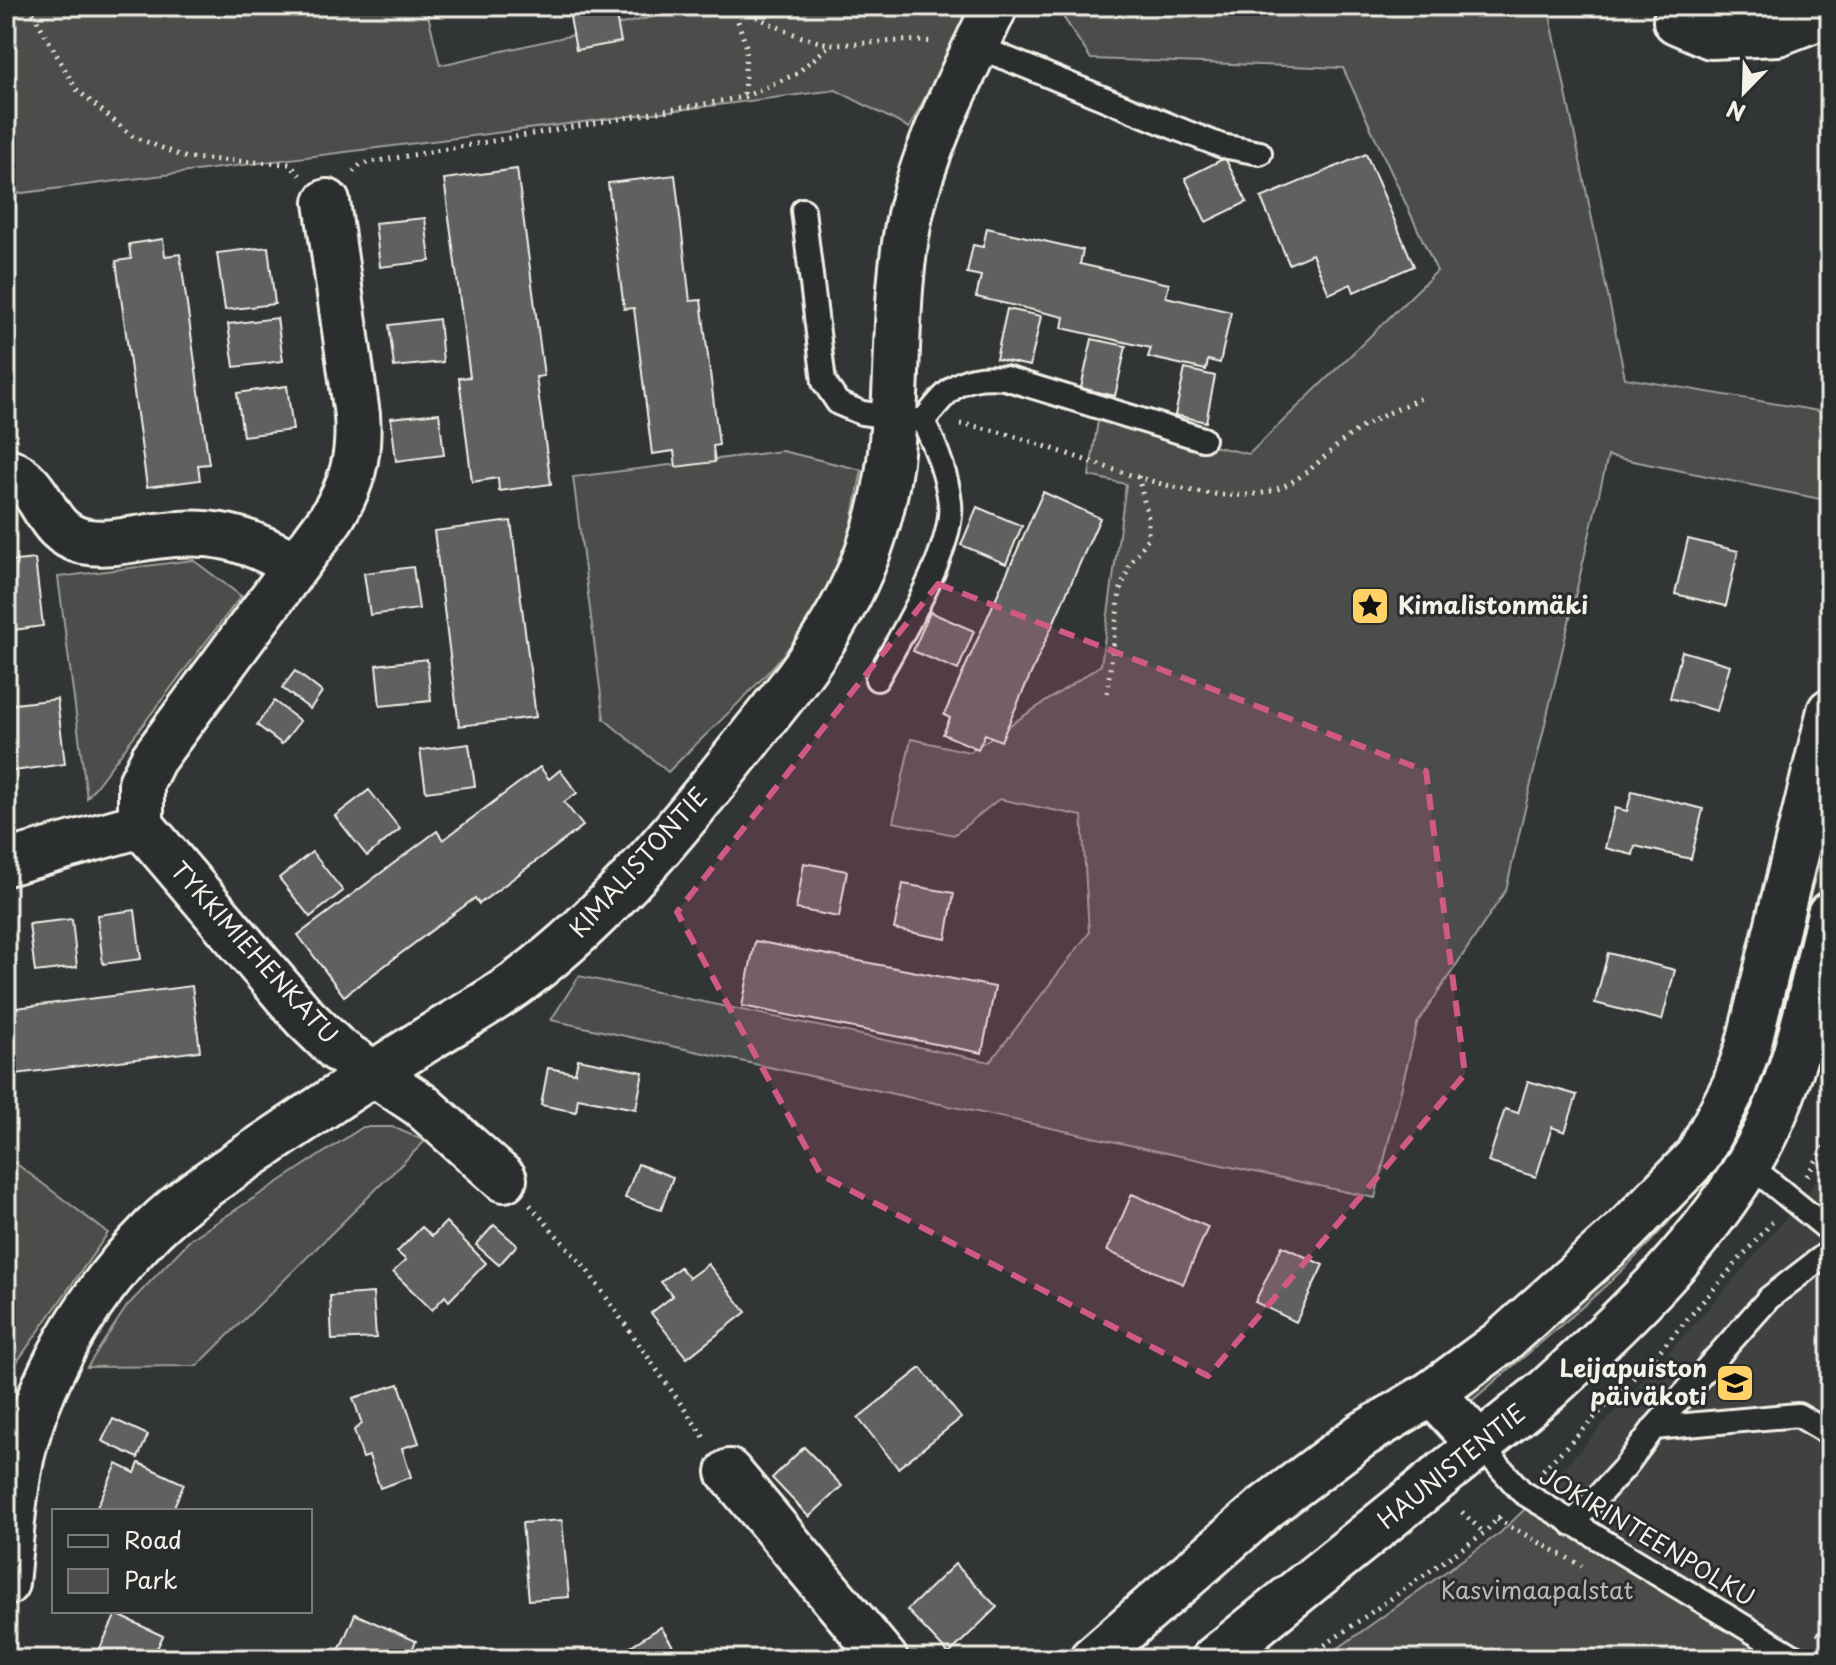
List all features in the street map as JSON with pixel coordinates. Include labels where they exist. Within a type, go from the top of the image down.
[{"type":"street","name":"KIMALISTONTIE","points":[[6,1583],[24,1446],[46,1383],[75,1329],[107,1284],[153,1229],[187,1199],[374,1072],[518,983],[568,942],[622,889],[770,713],[842,614],[855,585],[908,420],[900,267],[911,210],[926,161],[995,6]]},
{"type":"street","points":[[1676,21],[1711,36],[1778,33],[1830,13]]},
{"type":"street","points":[[6,863],[141,825],[141,783],[153,759],[346,495],[359,441],[327,202]]},
{"type":"street","points":[[6,470],[25,478],[39,496],[48,518],[63,534],[82,541],[105,543],[204,533],[236,536],[296,565]]},
{"type":"street","points":[[1092,1659],[1266,1507],[1362,1435],[1432,1393],[1500,1343],[1625,1231],[1698,1156],[1735,1085],[1748,1047],[1830,711]]},
{"type":"street","name":"TYKKIMIEHENKATU","points":[[141,825],[305,1018],[337,1049],[421,1105],[504,1179]]},
{"type":"street","name":"HAUNISTENTIE","points":[[1214,1659],[1481,1446],[1598,1344],[1700,1236],[1748,1164],[1785,1084],[1830,914]]},
{"type":"street","points":[[1432,1393],[1481,1446]]},
{"type":"street","points":[[729,1472],[885,1659]]},
{"type":"lane","points":[[976,46],[1222,146],[1260,153]]},
{"type":"lane","points":[[803,210],[824,382],[838,403],[862,413],[908,420],[939,454],[951,506],[943,544],[915,611],[877,679]]},
{"type":"lane","points":[[908,420],[976,375],[1005,378],[1203,439]]},
{"type":"lane","points":[[1748,1164],[1830,1231]]},
{"type":"lane","points":[[1572,1524],[1625,1467],[1654,1428],[1769,1298],[1830,1251]]},
{"type":"lane","points":[[1654,1428],[1798,1415],[1830,1434]]},
{"type":"lane","name":"JOKIRINTEENPOLKU","points":[[1481,1446],[1522,1492],[1798,1659]]},
{"type":"path","points":[[29,6],[76,89],[132,136],[187,158],[289,164],[327,202],[361,164],[744,97],[796,74],[831,44]]},
{"type":"path","points":[[734,6],[746,46],[744,97]]},
{"type":"path","points":[[734,6],[781,28],[831,44],[908,39],[976,46]]},
{"type":"path","points":[[1107,693],[1120,591],[1129,566],[1148,538],[1148,517],[1138,475]]},
{"type":"path","points":[[504,1179],[587,1270],[729,1472]]},
{"type":"path","points":[[1305,1659],[1484,1533],[1522,1492]]},
{"type":"highlighted area","points":[[938,584],[1426,771],[1465,1074],[1208,1376],[821,1175],[677,912]]},
{"type":"shaded area","name":"Leijapuiston päiväkoti","points":[[1830,1157],[1830,1659],[1821,1659],[1680,1576],[1549,1484],[1732,1282],[1811,1188]]},
{"type":"green space","points":[[6,6],[426,6],[440,65],[666,14],[664,6],[974,6],[909,128],[836,90],[6,195]]},
{"type":"green space","points":[[1056,6],[1548,6],[1625,378],[1830,413],[1830,501],[1608,456],[1506,890],[1417,1024],[1375,1198],[551,1020],[579,976],[990,1062],[1089,933],[1082,816],[999,799],[954,835],[893,822],[911,739],[969,752],[1101,665],[1126,484],[1089,476],[1098,421],[1249,454],[1437,271],[1343,68],[1091,59]]},
{"type":"green space","points":[[782,451],[862,470],[847,542],[834,576],[796,639],[747,694],[668,772],[604,719],[573,477]]},
{"type":"green space","points":[[193,560],[241,596],[87,798],[58,577]]},
{"type":"green space","points":[[1830,757],[1829,817],[1780,1020],[1756,1092],[1731,1140],[1701,1184],[1630,1263],[1468,1404],[1452,1392],[1699,1171]]},
{"type":"green space","points":[[363,1127],[393,1127],[425,1141],[197,1366],[87,1367],[127,1306],[191,1239]]},
{"type":"green space","points":[[6,1156],[108,1233],[12,1369],[6,1369]]},
{"type":"green space","name":"Kasvimaapalstat","points":[[1528,1506],[1777,1659],[1323,1659],[1500,1533]]},
{"type":"building","points":[[568,6],[614,6],[621,42],[576,50]]},
{"type":"building","points":[[1725,6],[1764,6],[1730,18]]},
{"type":"building","points":[[1366,154],[1414,266],[1354,292],[1351,284],[1329,294],[1312,254],[1289,264],[1261,198]]},
{"type":"building","points":[[1225,158],[1247,202],[1206,222],[1185,178]]},
{"type":"building","points":[[517,169],[544,376],[536,377],[551,484],[499,491],[498,478],[472,482],[459,378],[470,377],[444,179]]},
{"type":"building","points":[[675,175],[690,301],[701,300],[719,445],[713,446],[715,462],[676,467],[674,451],[652,454],[634,308],[624,309],[608,183]]},
{"type":"building","points":[[425,218],[430,261],[380,267],[375,223]]},
{"type":"building","points":[[987,228],[1083,250],[1080,264],[1169,284],[1166,297],[1231,312],[1220,363],[1208,360],[1206,370],[1148,357],[1151,348],[1062,328],[1064,317],[976,297],[981,276],[967,273],[973,245],[983,247]]},
{"type":"building","points":[[163,239],[165,256],[180,254],[209,464],[198,465],[200,480],[147,487],[116,261],[131,259],[129,244]]},
{"type":"building","points":[[268,247],[275,304],[225,310],[217,253]]},
{"type":"building","points":[[1007,309],[1041,316],[1030,366],[996,359]]},
{"type":"building","points":[[277,318],[283,361],[234,367],[228,324]]},
{"type":"building","points":[[439,319],[443,362],[394,367],[389,325]]},
{"type":"building","points":[[1092,339],[1126,346],[1115,396],[1081,388]]},
{"type":"building","points":[[1185,369],[1215,376],[1206,422],[1175,415]]},
{"type":"building","points":[[287,386],[293,430],[243,436],[237,393]]},
{"type":"building","points":[[439,413],[444,455],[396,461],[391,418]]},
{"type":"building","points":[[1043,492],[1100,518],[1001,741],[985,734],[978,749],[943,734],[950,718],[944,715]]},
{"type":"building","points":[[977,507],[1022,526],[1006,564],[961,545]]},
{"type":"building","points":[[511,521],[536,717],[459,726],[434,531]]},
{"type":"building","points":[[1688,539],[1738,551],[1726,606],[1675,594]]},
{"type":"building","points":[[35,559],[43,626],[6,631],[6,562]]},
{"type":"building","points":[[413,567],[419,609],[370,615],[364,573]]},
{"type":"building","points":[[930,612],[974,631],[958,670],[913,651]]},
{"type":"building","points":[[1682,651],[1730,665],[1717,711],[1670,698]]},
{"type":"building","points":[[427,659],[431,701],[380,706],[376,665]]},
{"type":"building","points":[[295,671],[322,692],[310,709],[282,688]]},
{"type":"building","points":[[57,699],[65,764],[6,772],[6,705]]},
{"type":"building","points":[[274,701],[300,721],[282,744],[257,725]]},
{"type":"building","points":[[469,744],[475,786],[426,792],[420,750]]},
{"type":"building","points":[[540,767],[549,779],[560,770],[577,793],[564,802],[583,826],[479,904],[475,898],[344,996],[298,935],[437,831],[443,840]]},
{"type":"building","points":[[369,790],[400,829],[367,856],[335,816]]},
{"type":"building","points":[[1632,791],[1703,809],[1691,859],[1635,846],[1633,855],[1605,848],[1615,808],[1627,811]]},
{"type":"building","points":[[312,852],[343,891],[310,917],[279,878]]},
{"type":"building","points":[[804,863],[847,871],[839,917],[796,909]]},
{"type":"building","points":[[903,884],[954,893],[946,939],[894,929]]},
{"type":"building","points":[[135,910],[141,959],[103,964],[97,915]]},
{"type":"building","points":[[72,919],[77,967],[35,972],[29,924]]},
{"type":"building","points":[[755,941],[995,987],[982,1053],[742,1006]]},
{"type":"building","points":[[1608,953],[1675,970],[1662,1020],[1595,1003]]},
{"type":"building","points":[[192,986],[200,1051],[16,1074],[15,1063],[6,1064],[6,998],[15,997],[16,1008]]},
{"type":"building","points":[[578,1059],[643,1072],[636,1109],[578,1098],[576,1112],[541,1105],[548,1068],[575,1073]]},
{"type":"building","points":[[1528,1081],[1577,1095],[1565,1132],[1552,1127],[1536,1177],[1488,1162],[1505,1109],[1518,1113]]},
{"type":"building","points":[[638,1164],[673,1177],[661,1210],[625,1198]]},
{"type":"building","points":[[1132,1194],[1208,1227],[1183,1284],[1107,1251]]},
{"type":"building","points":[[446,1222],[486,1263],[449,1301],[445,1296],[432,1310],[393,1272],[406,1260],[397,1252],[422,1227],[432,1236]]},
{"type":"building","points":[[494,1225],[517,1245],[499,1265],[476,1245]]},
{"type":"building","points":[[1282,1246],[1323,1265],[1296,1322],[1255,1302]]},
{"type":"building","points":[[708,1264],[746,1312],[687,1358],[651,1313],[673,1296],[661,1282],[680,1267],[689,1278]]},
{"type":"building","points":[[373,1293],[376,1338],[332,1340],[330,1296]]},
{"type":"building","points":[[921,1368],[961,1418],[898,1468],[858,1418]]},
{"type":"building","points":[[399,1384],[419,1443],[402,1448],[411,1477],[380,1488],[369,1456],[363,1458],[354,1430],[362,1424],[353,1398]]},
{"type":"building","points":[[113,1419],[148,1435],[138,1458],[102,1441]]},
{"type":"building","points":[[804,1447],[842,1486],[809,1517],[772,1478]]},
{"type":"building","points":[[139,1463],[184,1484],[173,1509],[96,1509],[117,1464],[135,1473]]},
{"type":"building","points":[[562,1520],[569,1597],[529,1600],[522,1523]]},
{"type":"building","points":[[955,1564],[997,1607],[949,1654],[907,1610]]},
{"type":"building","points":[[116,1614],[163,1636],[152,1659],[95,1659]]},
{"type":"building","points":[[355,1614],[416,1641],[408,1659],[351,1659],[338,1653]]},
{"type":"building","points":[[661,1627],[681,1659],[610,1659]]},
{"type":"place","name":"Kimalistonmäki","points":[[1370,606]]},
{"type":"place","name":"Leijapuiston päiväkoti","points":[[1735,1383]]}]
